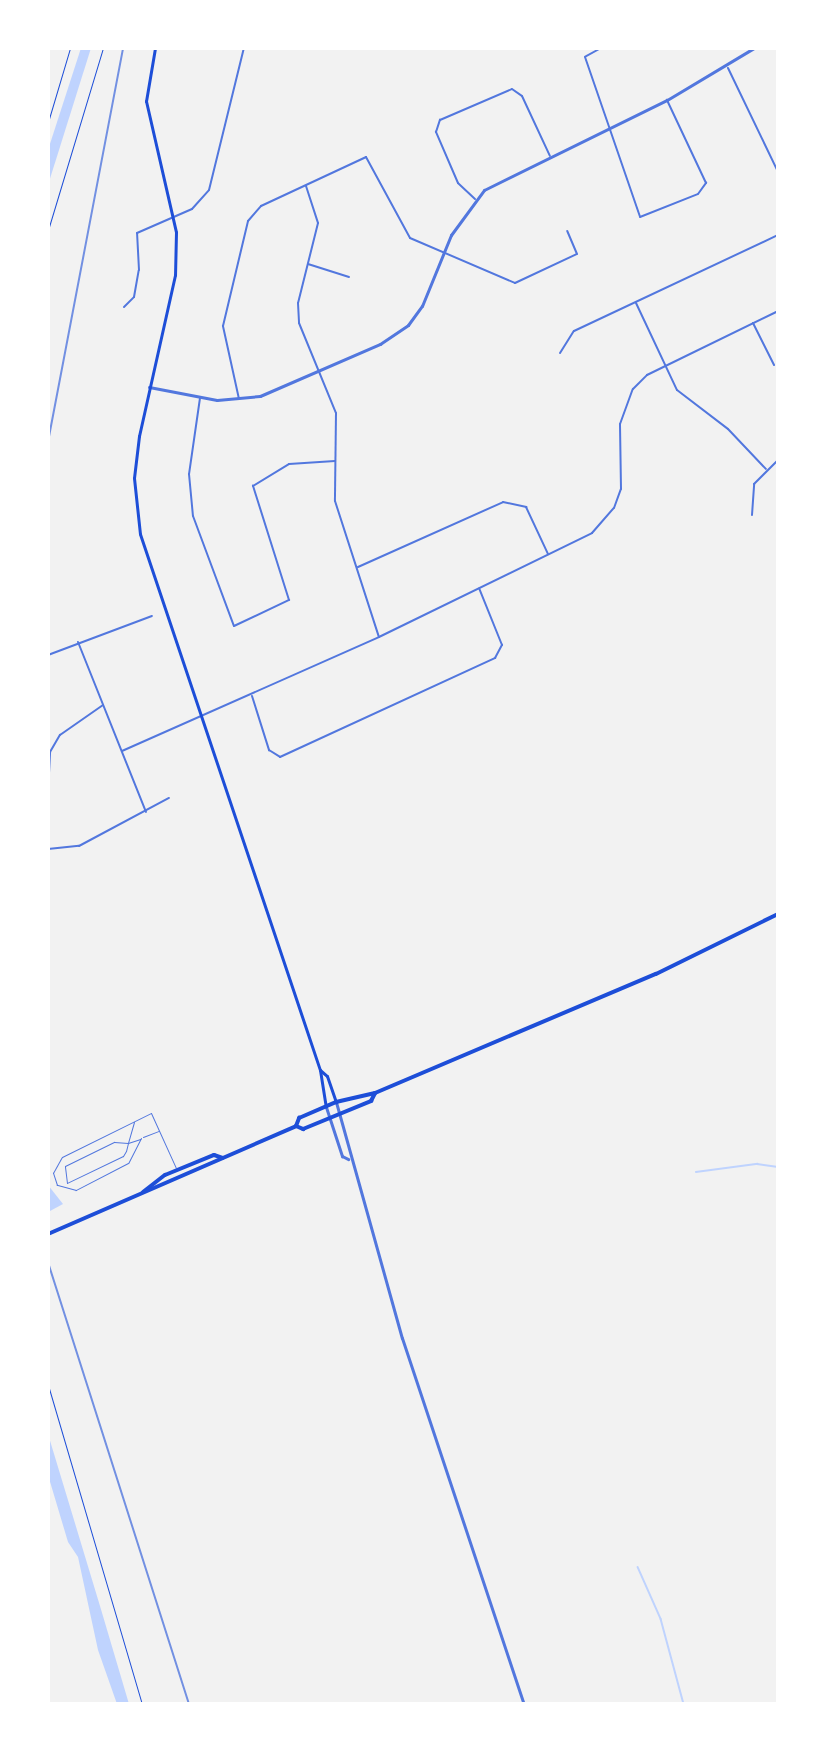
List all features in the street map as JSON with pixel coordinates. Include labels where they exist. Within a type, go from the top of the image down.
[{"type":"main road","points":[[155,48],[146,101],[173,215],[175,275],[149,387],[134,478],[140,534],[320,1070],[326,1107]]},
{"type":"main road","points":[[296,1126],[299,1118],[336,1102],[375,1093],[656,974],[778,915]]},
{"type":"main road","points":[[320,1070],[327,1076],[336,1102]]},
{"type":"main road","points":[[48,1234],[143,1192],[180,1179],[296,1126],[328,1118],[371,1101],[375,1093]]},
{"type":"main road","points":[[143,1192],[146,1185],[214,1155],[223,1158]]},
{"type":"street","points":[[124,308],[134,297],[140,270],[137,233],[173,215],[192,209],[209,190],[244,48]]},
{"type":"street","points":[[601,48],[585,57],[637,214],[650,217],[698,194],[706,183],[667,100]]},
{"type":"street","points":[[149,387],[200,398],[239,399],[293,386],[408,325],[475,199],[550,156],[728,68],[754,48]]},
{"type":"street","points":[[728,68],[778,172]]},
{"type":"street","points":[[475,199],[458,183],[436,132],[440,120],[512,89],[522,96],[550,156]]},
{"type":"street","points":[[772,159],[778,156]]},
{"type":"street","points":[[239,399],[223,326],[248,221],[261,206],[366,157],[406,234],[445,254],[515,283],[577,254],[567,231]]},
{"type":"street","points":[[306,185],[318,213],[299,323],[338,422],[335,501],[379,637]]},
{"type":"street","points":[[560,353],[574,331],[778,235]]},
{"type":"street","points":[[308,264],[349,277]]},
{"type":"street","points":[[635,302],[664,367],[677,390],[728,429],[766,470]]},
{"type":"street","points":[[122,751],[379,637],[592,533],[614,508],[621,489],[624,406],[647,375],[778,311]]},
{"type":"street","points":[[753,323],[774,365]]},
{"type":"street","points":[[218,326],[223,326]]},
{"type":"street","points":[[200,398],[189,474],[193,516],[234,626],[289,600],[253,486],[288,464],[335,461]]},
{"type":"street","points":[[752,515],[754,484],[778,460]]},
{"type":"street","points":[[358,567],[503,502],[530,512],[548,554]]},
{"type":"street","points":[[251,695],[276,757],[495,657],[502,645],[479,588]]},
{"type":"street","points":[[48,655],[152,616]]},
{"type":"street","points":[[78,642],[146,812]]},
{"type":"street","points":[[49,773],[50,752],[60,735],[104,705]]},
{"type":"street","points":[[48,849],[79,846],[169,798]]},
{"type":"street","points":[[336,1102],[351,1153],[348,1159],[524,1704]]},
{"type":"street","points":[[326,1107],[342,1156],[348,1159]]},
{"type":"lane","points":[[141,1138],[128,1163],[76,1190],[57,1185],[53,1173],[62,1157],[151,1113],[180,1179]]},
{"type":"lane","points":[[134,1120],[128,1143],[123,1156],[67,1183],[65,1166],[114,1142],[128,1143],[159,1131]]},
{"type":"path","points":[[48,122],[70,48]]},
{"type":"path","points":[[48,230],[103,48]]},
{"type":"path","points":[[48,1384],[142,1704]]},
{"type":"water","points":[[81,48],[91,48],[48,185],[48,150]]},
{"type":"water","points":[[48,1185],[63,1204],[50,1211],[48,1210]]},
{"type":"water","points":[[48,1434],[129,1704],[117,1704],[98,1650],[78,1557],[68,1542],[48,1475]]},
{"type":"waterway","points":[[696,1172],[757,1164],[778,1167]]},
{"type":"waterway","points":[[638,1567],[661,1619],[684,1704]]},
{"type":"railway","points":[[48,442],[123,48]]},
{"type":"railway","points":[[48,1261],[189,1704]]}]
